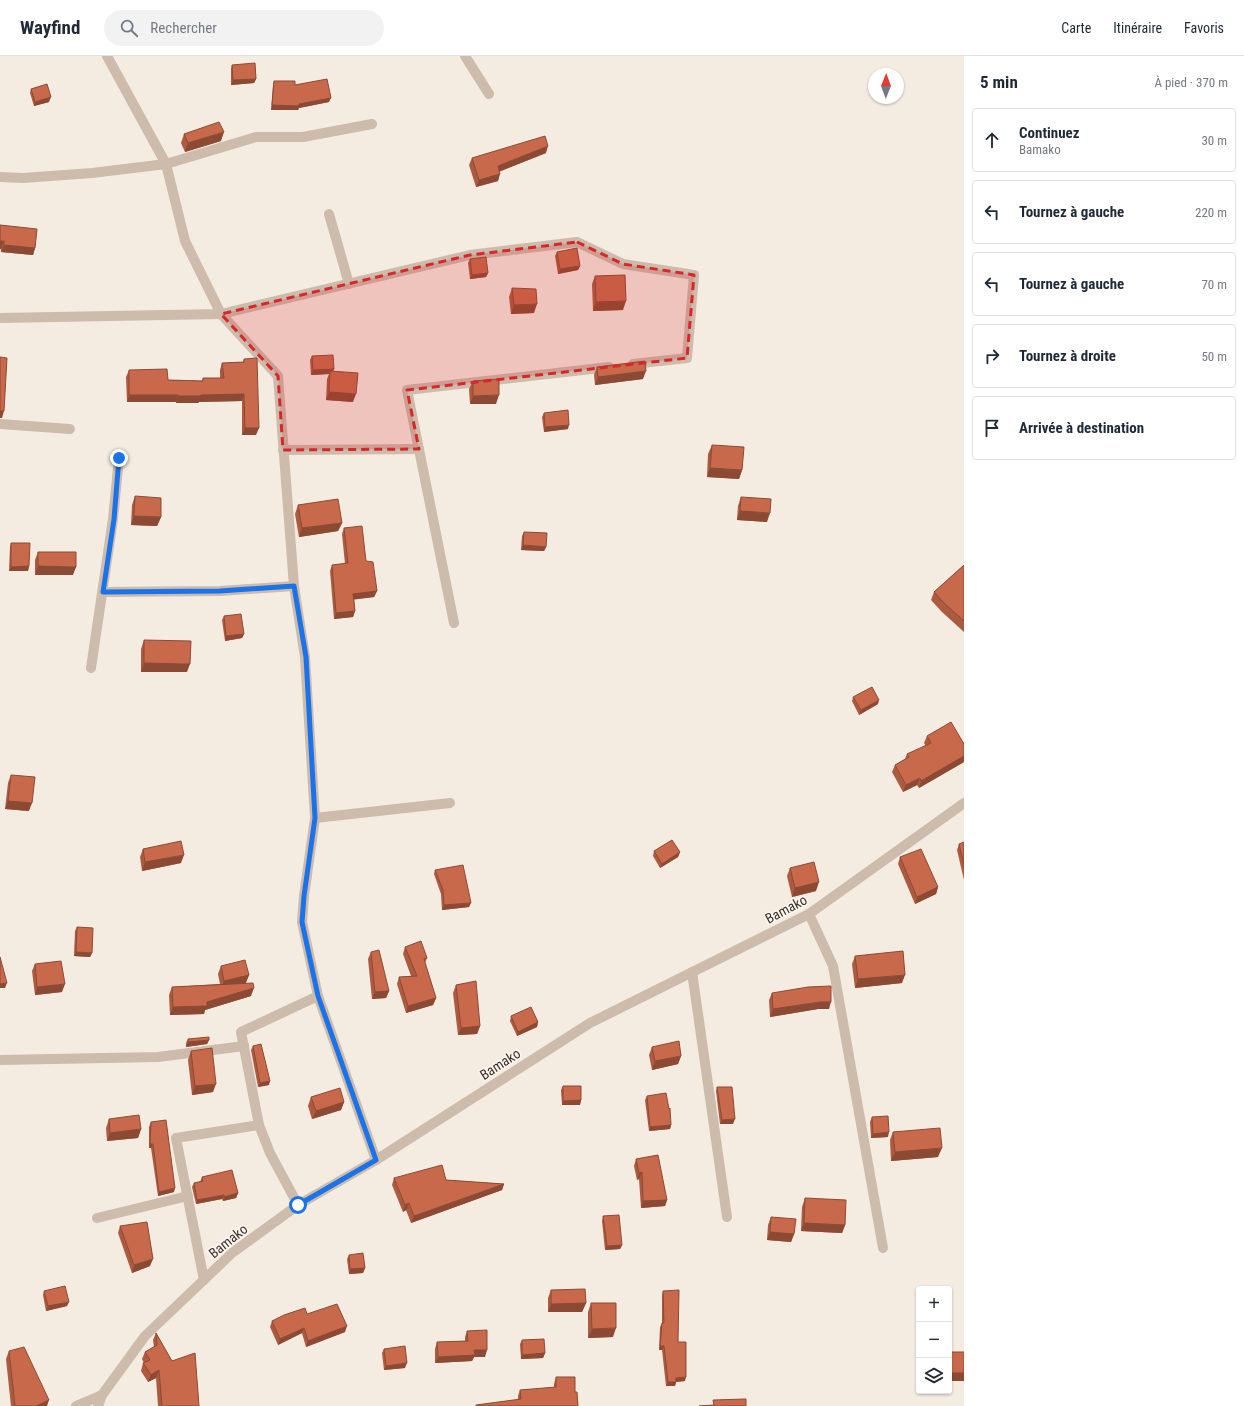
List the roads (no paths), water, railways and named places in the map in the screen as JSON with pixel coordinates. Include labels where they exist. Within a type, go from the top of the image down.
[{"type":"street","points":[[107,56],[166,164],[185,241],[221,314],[278,376],[294,586],[306,657],[315,818],[304,896],[302,922],[318,996],[376,1160]]},
{"type":"street","points":[[465,56],[489,94]]},
{"type":"street","points":[[0,177],[23,178],[92,173],[166,164],[256,137],[303,137],[372,124]]},
{"type":"street","points":[[330,214],[349,284]]},
{"type":"street","points":[[0,318],[221,314],[470,255],[577,242],[623,264],[694,275],[687,358],[407,390],[454,623]]},
{"type":"street","points":[[0,424],[70,429]]},
{"type":"street","points":[[283,450],[419,449]]},
{"type":"street","points":[[91,668],[114,519],[119,458]]},
{"type":"street","points":[[103,592],[220,591],[294,586]]},
{"type":"street","points":[[315,818],[450,803]]},
{"type":"street","name":"Bamako","points":[[98,1406],[102,1395],[145,1336],[232,1253],[298,1205],[376,1160],[590,1023],[809,914],[964,803]]},
{"type":"street","points":[[809,914],[833,966],[883,1248]]},
{"type":"street","points":[[692,972],[727,1217]]},
{"type":"street","points":[[298,1205],[270,1153],[259,1126],[241,1032],[318,996]]},
{"type":"street","points":[[0,1060],[158,1057],[244,1046]]},
{"type":"street","points":[[204,1280],[176,1138],[259,1126]]},
{"type":"street","points":[[97,1218],[188,1196]]},
{"type":"street","points":[[76,1406],[102,1395]]}]
